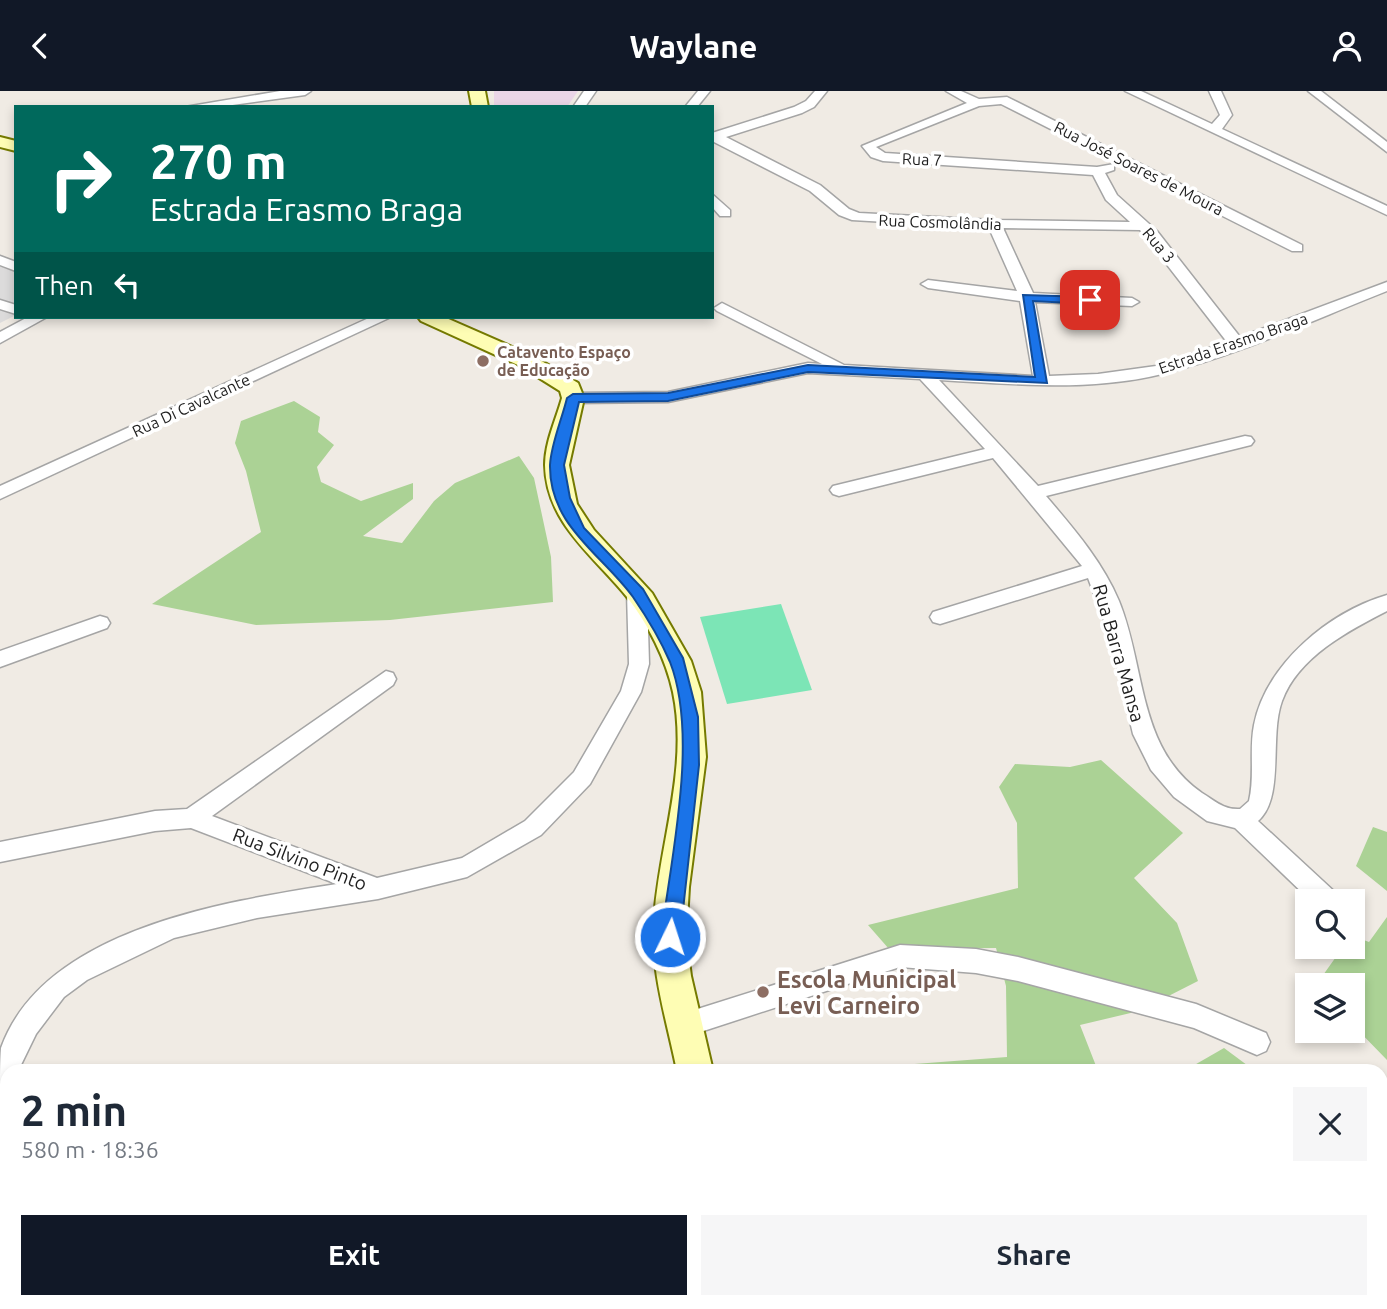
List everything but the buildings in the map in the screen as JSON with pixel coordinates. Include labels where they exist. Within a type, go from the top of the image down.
[{"type":"street","points":[[205,105],[305,91]]},
{"type":"street","points":[[693,105],[704,91]]},
{"type":"street","points":[[714,136],[798,110],[810,104],[821,91]]},
{"type":"street","points":[[953,91],[977,103]]},
{"type":"street","points":[[1131,91],[1387,211]]},
{"type":"street","points":[[1215,91],[1226,115],[1215,129]]},
{"type":"street","points":[[1314,91],[1387,148]]},
{"type":"street","name":"Rua José Soares de Moura","points":[[977,103],[996,99],[1010,103],[1297,248]]},
{"type":"street","name":"Rua 7","points":[[977,103],[885,138],[868,146],[869,150],[883,157],[1098,171]]},
{"type":"street","name":"Rua Cosmolândia","points":[[714,137],[807,184],[844,212],[857,217],[994,225],[1145,226]]},
{"type":"street","points":[[1098,171],[1126,160]]},
{"type":"street","name":"Rua 3","points":[[1098,171],[1111,197],[1145,226],[1237,344]]},
{"type":"street","points":[[714,200],[725,213]]},
{"type":"street","points":[[994,225],[1027,297],[1042,381]]},
{"type":"street","points":[[928,284],[1027,297],[1132,302]]},
{"type":"street","name":"Estrada Erasmo Braga","points":[[573,398],[668,397],[779,373],[841,368],[1042,381],[1097,379],[1158,370],[1237,344],[1387,286]]},
{"type":"street","points":[[722,308],[841,368]]},
{"type":"street","points":[[0,338],[33,319]]},
{"type":"street","name":"Rua Di Cavalcante","points":[[0,493],[379,319]]},
{"type":"street","points":[[432,319],[459,334],[554,375],[570,388],[573,398],[557,465],[563,498],[578,530],[637,593],[677,662],[690,717],[690,765],[670,919],[671,955],[693,1064]]},
{"type":"street","name":"Rua Barra Mansa","points":[[925,375],[1035,493],[1094,569],[1108,601],[1144,739],[1161,768],[1203,807],[1223,818],[1240,819]]},
{"type":"street","points":[[1035,493],[1245,441]]},
{"type":"street","points":[[839,490],[996,452]]},
{"type":"street","points":[[940,617],[1094,569]]},
{"type":"street","name":"Rua Silvino Pinto","points":[[0,852],[155,821],[192,818],[378,888],[467,867],[533,828],[582,778],[631,692],[639,664],[637,593]]},
{"type":"street","points":[[1313,889],[1240,819],[1252,814],[1261,803],[1265,723],[1278,685],[1299,657],[1332,631],[1387,602]]},
{"type":"street","points":[[0,659],[100,623]]},
{"type":"street","points":[[192,818],[386,679]]},
{"type":"street","points":[[7,1064],[27,1025],[55,989],[78,972],[170,928],[257,907],[378,888]]},
{"type":"street","points":[[685,1025],[900,956],[936,957],[1018,969],[1196,1016],[1257,1042]]},
{"type":"shaded area","points":[[494,91],[578,91],[568,105],[494,105]]},
{"type":"shaded area","points":[[0,266],[14,271],[14,316],[0,323]]},
{"type":"green space","points":[[294,401],[320,417],[318,432],[334,445],[317,467],[321,482],[361,501],[413,483],[413,499],[363,536],[402,543],[434,501],[455,483],[519,456],[534,478],[551,557],[553,602],[390,620],[256,625],[152,604],[261,532],[246,471],[235,443],[241,421]]},
{"type":"green space","points":[[781,604],[812,690],[727,704],[700,617]]},
{"type":"green space","points":[[1101,760],[1183,833],[1134,878],[1177,923],[1198,981],[1139,1011],[1080,1025],[1095,1064],[914,1064],[1007,1057],[1006,986],[996,948],[889,949],[868,925],[1018,888],[1017,823],[999,787],[1015,764],[1070,767]]},
{"type":"green space","points":[[1373,827],[1387,832],[1387,891],[1356,866]]},
{"type":"green space","points":[[1387,917],[1387,1060],[1365,1037],[1365,973],[1325,973],[1334,959],[1365,959],[1365,940],[1369,942]]},
{"type":"green space","points":[[1224,1048],[1246,1064],[1196,1064]]},
{"type":"place","name":"Catavento Espaço de Educação","points":[[483,361]]},
{"type":"place","name":"Escola Municipal Levi Carneiro","points":[[763,992]]},
{"type":"route","points":[[670,937],[690,765],[690,717],[677,662],[637,593],[578,530],[563,498],[557,465],[573,398],[668,397],[808,368],[1042,381],[1027,297],[1090,300]]}]
